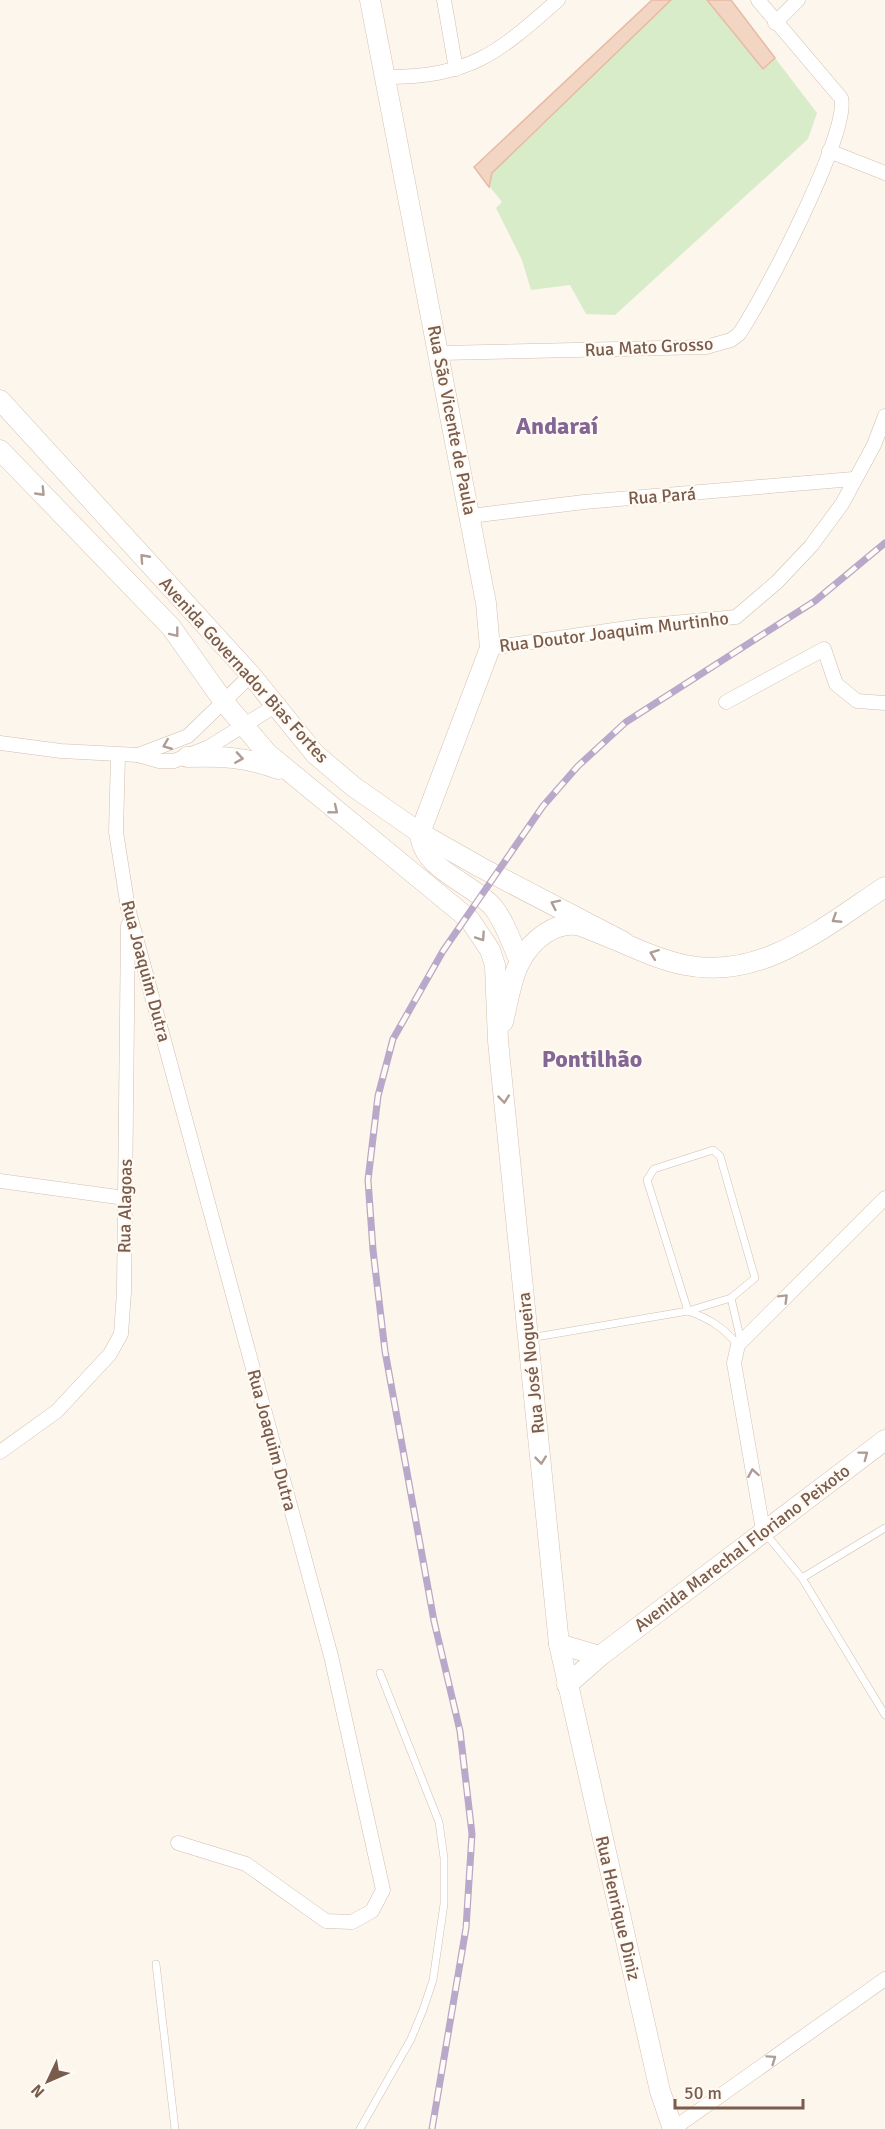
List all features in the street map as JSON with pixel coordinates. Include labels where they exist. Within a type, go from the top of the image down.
[{"type":"main road","name":"Rua São Vicente de Paula","points":[[370,0],[440,353],[486,603],[490,648],[420,833]]},
{"type":"main road","name":"Avenida Governador Bias Fortes","points":[[0,400],[251,675],[315,754],[354,787],[420,833],[624,942]]},
{"type":"main road","name":"Avenida Governador Bias Fortes","points":[[0,450],[144,597],[192,656],[243,727],[261,747],[289,773],[470,920],[490,950],[495,964],[498,1041]]},
{"type":"main road","points":[[187,757],[225,755],[256,760],[289,773]]},
{"type":"main road","points":[[420,833],[421,845],[427,856],[470,886],[494,908],[520,962]]},
{"type":"main road","points":[[498,1041],[520,962],[546,932],[568,923],[685,965],[736,966],[791,949],[885,887]]},
{"type":"main road","name":"Rua José Nogueira","points":[[498,1041],[560,1644],[567,1685]]},
{"type":"main road","name":"Avenida Marechal Floriano Peixoto","points":[[567,1685],[600,1656],[763,1530],[885,1440]]},
{"type":"main road","points":[[560,1644],[600,1656]]},
{"type":"main road","name":"Rua Henrique Diniz","points":[[567,1685],[660,2091],[673,2129]]},
{"type":"street","points":[[444,0],[456,69]]},
{"type":"street","points":[[385,77],[422,77],[456,69],[482,59],[509,43],[558,0]]},
{"type":"street","points":[[758,0],[775,22],[798,0]]},
{"type":"street","name":"Rua Mato Grosso","points":[[440,353],[706,347],[731,340],[739,334],[784,254],[830,151],[842,110],[841,98],[775,22]]},
{"type":"street","points":[[830,151],[885,173]]},
{"type":"street","name":"Rua Doutor Joaquim Murtinho","points":[[490,648],[641,626],[736,617],[777,582],[811,546],[842,504],[874,445],[885,416]]},
{"type":"street","name":"Rua Pará","points":[[470,516],[584,502],[854,479]]},
{"type":"street","points":[[726,702],[824,649],[836,684],[857,701],[885,703]]},
{"type":"street","points":[[138,755],[188,736],[251,675]]},
{"type":"street","points":[[0,743],[61,751],[138,755],[159,761],[187,757],[243,727],[275,706]]},
{"type":"street","name":"Rua Joaquim Dutra","points":[[118,755],[116,832],[128,908],[331,1656],[383,1890],[372,1911],[352,1922],[326,1921],[246,1864],[178,1843]]},
{"type":"street","name":"Rua Alagoas","points":[[0,1452],[57,1411],[117,1344],[121,1334],[124,1292],[128,908]]},
{"type":"street","points":[[0,1181],[125,1198]]},
{"type":"street","points":[[763,1530],[734,1363],[740,1343],[885,1198]]},
{"type":"street","points":[[673,2129],[885,1978]]},
{"type":"lane","points":[[528,1338],[688,1311],[731,1298],[752,1283],[755,1271],[720,1156],[713,1150],[654,1169],[647,1180],[688,1311]]},
{"type":"lane","points":[[731,1298],[740,1343]]},
{"type":"lane","points":[[688,1311],[708,1318],[724,1328],[740,1343]]},
{"type":"lane","points":[[802,1578],[885,1528]]},
{"type":"lane","points":[[763,1530],[802,1578],[885,1715]]},
{"type":"lane","points":[[360,2129],[411,2039],[423,2010],[433,1980],[444,1904],[444,1858],[439,1822],[380,1672]]},
{"type":"lane","points":[[156,1964],[176,2129]]},
{"type":"green space","points":[[652,0],[731,0],[817,113],[808,139],[615,315],[586,314],[570,285],[531,290],[522,260],[496,208],[502,202],[474,167]]},
{"type":"building","points":[[652,0],[671,0],[492,173],[489,187],[474,167]]},
{"type":"building","points":[[707,0],[731,0],[775,58],[763,69]]},
{"type":"railway","points":[[432,2129],[466,1928],[472,1834],[460,1731],[434,1621],[385,1351],[373,1250],[368,1180],[378,1096],[393,1039],[443,951],[543,806],[578,766],[626,722],[815,601],[885,543]]},
{"type":"district","name":"Andaraí","points":[[557,426]]},
{"type":"district","name":"Pontilhão","points":[[592,1059]]}]
